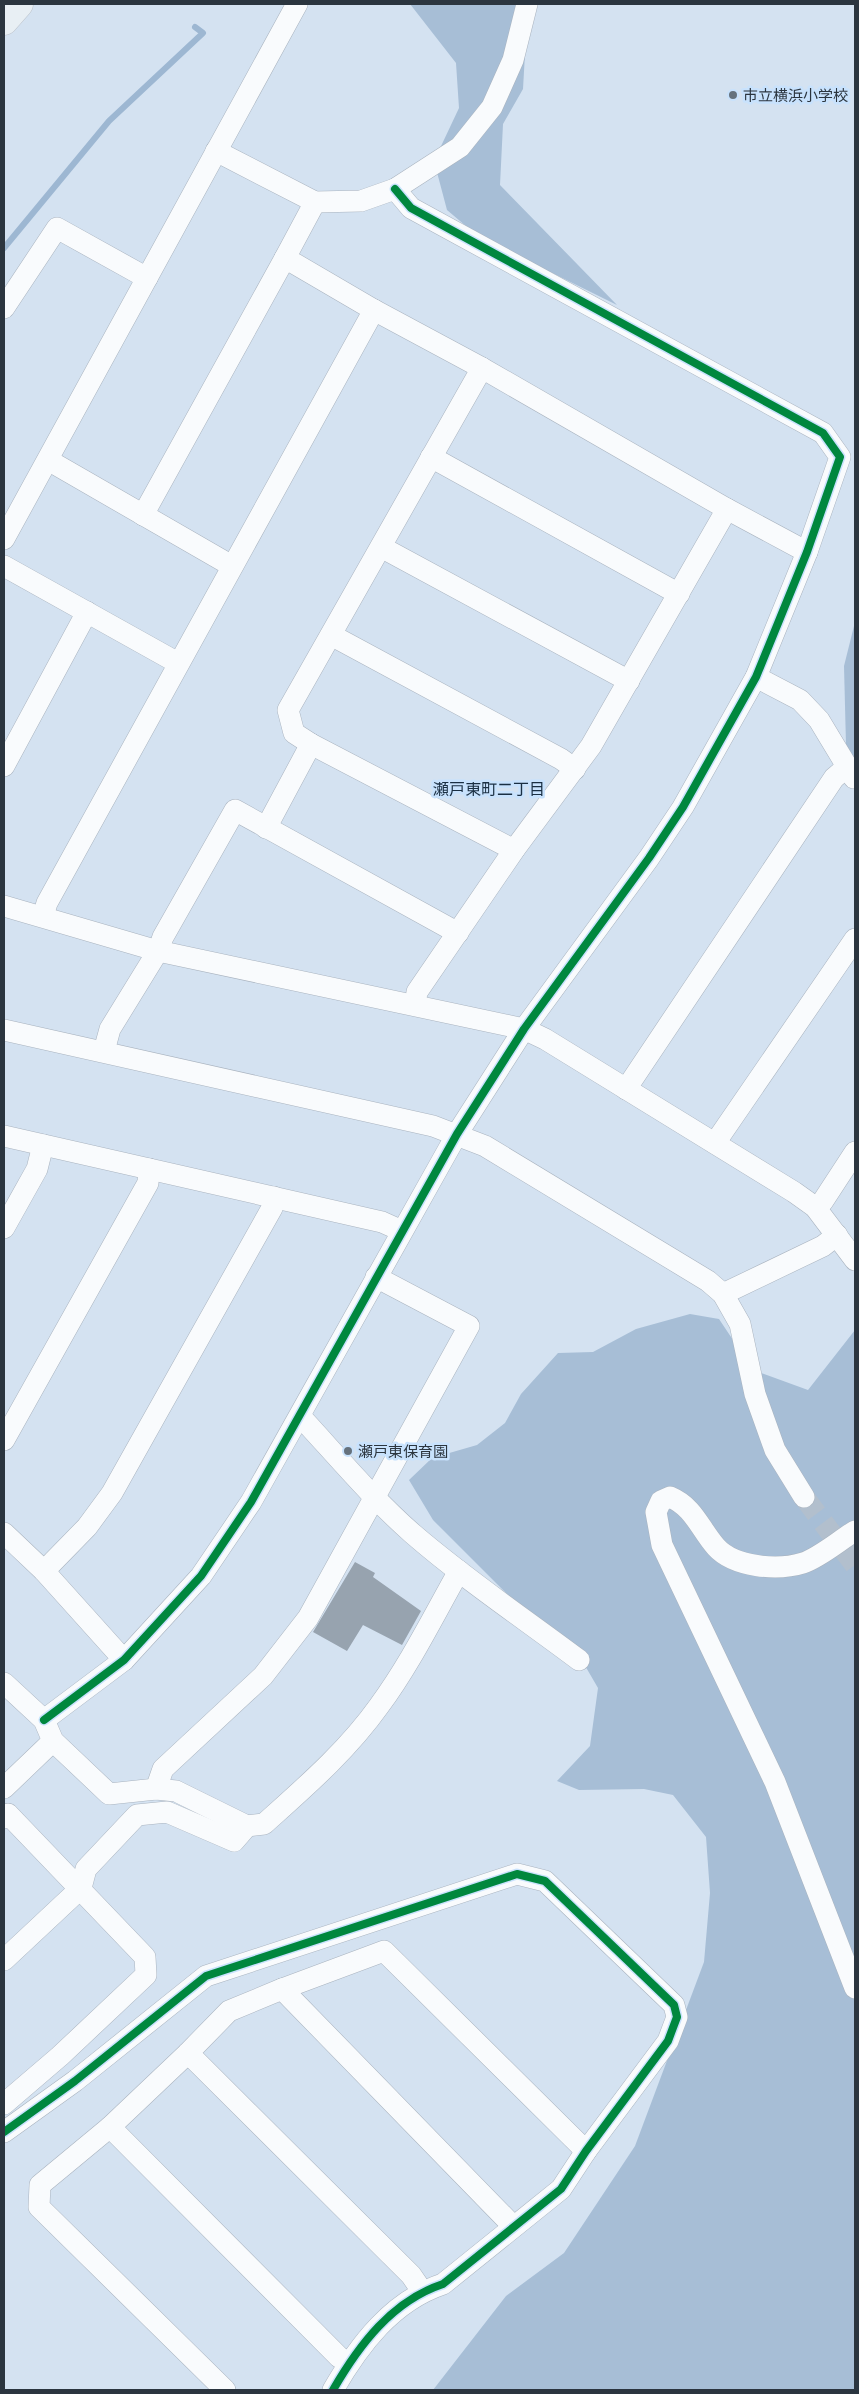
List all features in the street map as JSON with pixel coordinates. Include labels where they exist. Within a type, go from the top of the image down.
[{"type":"main road","points":[[4,21],[19,4]]},
{"type":"street","points":[[4,539],[297,4]]},
{"type":"street","points":[[216,151],[315,202],[361,201],[395,189],[460,147],[492,107],[513,60],[527,4]]},
{"type":"street","points":[[44,1720],[124,1660],[201,1576],[251,1502],[457,1134],[524,1029],[683,807],[756,677],[808,552],[840,457],[823,433],[411,208],[395,189]]},
{"type":"street","points":[[143,515],[286,258],[315,202]]},
{"type":"street","points":[[4,308],[57,228],[147,278]]},
{"type":"street","points":[[286,258],[374,310],[482,368],[727,510],[808,552]]},
{"type":"street","points":[[43,916],[47,903],[178,663],[374,310]]},
{"type":"street","points":[[482,368],[288,710],[294,733],[311,744],[514,850]]},
{"type":"street","points":[[432,456],[679,594]]},
{"type":"street","points":[[48,460],[232,566]]},
{"type":"street","points":[[415,1005],[417,992],[514,850],[591,746],[727,510]]},
{"type":"street","points":[[381,547],[629,682]]},
{"type":"street","points":[[4,566],[178,663]]},
{"type":"street","points":[[4,766],[87,612]]},
{"type":"street","points":[[331,635],[562,759],[575,769]]},
{"type":"street","points":[[626,1089],[834,778],[851,774],[819,720],[800,700],[756,677]]},
{"type":"street","points":[[266,828],[311,744]]},
{"type":"street","points":[[104,1051],[110,1029],[158,951],[163,937],[235,810],[458,933]]},
{"type":"street","points":[[4,906],[158,951],[524,1029],[545,1039],[815,1206],[855,1260]]},
{"type":"street","points":[[715,1144],[855,939]]},
{"type":"street","points":[[4,1030],[433,1126],[485,1146],[708,1281],[722,1294],[740,1324],[755,1394],[775,1450],[804,1497]]},
{"type":"street","points":[[4,1136],[382,1222],[402,1231]]},
{"type":"street","points":[[4,1228],[37,1169],[43,1145]]},
{"type":"street","points":[[815,1206],[823,1200],[855,1152]]},
{"type":"street","points":[[4,1440],[148,1183],[149,1169]]},
{"type":"street","points":[[44,1571],[87,1527],[112,1493],[272,1208],[274,1197]]},
{"type":"street","points":[[722,1294],[823,1246],[837,1235]]},
{"type":"street","points":[[156,1788],[163,1769],[264,1676],[308,1618],[469,1326],[376,1277]]},
{"type":"street","points":[[300,1416],[375,1498],[412,1533],[459,1571],[579,1660]]},
{"type":"street","points":[[855,1531],[803,1563],[780,1566],[751,1564],[734,1559],[716,1548],[690,1509],[679,1501],[670,1497],[661,1501],[656,1512],[662,1545],[775,1782],[855,1988]]},
{"type":"street","points":[[4,1533],[44,1571],[124,1660]]},
{"type":"street","points":[[4,1683],[44,1720],[53,1741],[109,1794],[156,1788],[176,1792],[247,1826],[264,1824],[339,1753],[378,1708],[396,1683],[459,1571]]},
{"type":"street","points":[[4,1788],[53,1741]]},
{"type":"street","points":[[4,1960],[81,1888],[86,1868],[137,1815],[168,1812],[234,1841],[247,1826]]},
{"type":"street","points":[[4,1818],[8,1814],[81,1888],[145,1957],[146,1975],[60,2056],[4,2104]]},
{"type":"street","points":[[4,2132],[75,2082],[206,1976],[518,1874],[545,1881],[674,2005],[677,2017],[668,2041],[586,2151],[561,2189],[442,2284],[422,2291],[379,2324],[349,2363],[333,2390]]},
{"type":"street","points":[[225,2390],[39,2207],[40,2185],[110,2127],[229,2011],[384,1951],[586,2151]]},
{"type":"street","points":[[282,1989],[513,2226]]},
{"type":"street","points":[[188,2053],[411,2275],[422,2291]]},
{"type":"street","points":[[110,2127],[339,2356],[349,2363]]},
{"type":"shaded area","points":[[410,4],[519,4],[526,36],[523,89],[503,124],[500,185],[617,305],[536,265],[486,243],[447,210],[434,161],[459,108],[456,63]]},
{"type":"shaded area","points":[[855,622],[855,771],[846,745],[844,666]]},
{"type":"shaded area","points":[[690,1314],[719,1319],[753,1370],[808,1390],[855,1330],[855,2390],[433,2390],[506,2296],[564,2253],[635,2146],[704,1962],[710,1893],[706,1837],[673,1795],[644,1789],[579,1790],[557,1781],[590,1746],[598,1688],[573,1645],[540,1627],[433,1520],[409,1480],[432,1458],[477,1445],[505,1423],[521,1394],[558,1353],[593,1352],[636,1329]]},
{"type":"building","points":[[355,1562],[375,1573],[373,1577],[421,1611],[402,1645],[363,1625],[347,1651],[313,1632]]},
{"type":"waterway","points":[[4,248],[109,121],[203,33],[195,27]]},
{"type":"tunnel","points":[[804,1497],[855,1565]]},
{"type":"cycle path","points":[[44,1720],[124,1660],[201,1576],[251,1502],[457,1134],[524,1029],[649,858],[683,807],[756,677],[807,552],[840,457],[823,433],[411,208],[395,189]]},
{"type":"cycle path","points":[[4,2132],[75,2081],[206,1976],[517,1874],[545,1881],[674,2005],[677,2017],[668,2041],[586,2151],[561,2189],[443,2284],[408,2301],[393,2313],[366,2341],[333,2390]]},
{"type":"place","name":"市立横浜小学校","points":[[733,95]]},
{"type":"place","name":"瀬戸東保育園","points":[[348,1451]]},
{"type":"district","name":"瀬戸東町二丁目","points":[[489,789]]}]
